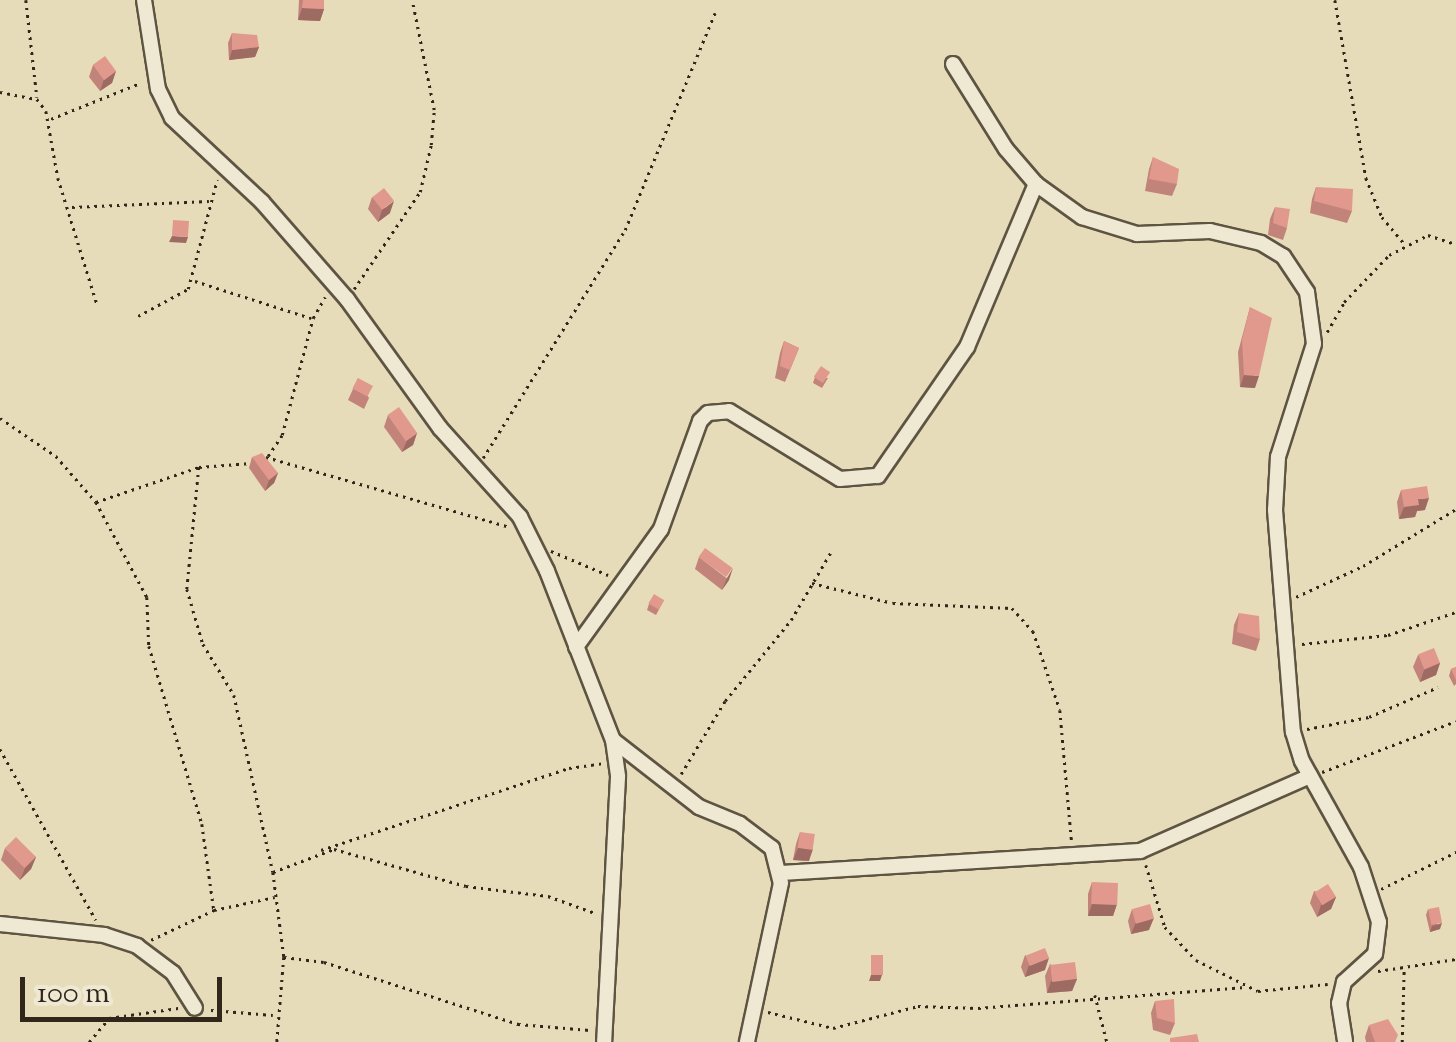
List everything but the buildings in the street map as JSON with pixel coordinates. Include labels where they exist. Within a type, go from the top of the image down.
[{"type":"street","points":[[144,0],[156,77],[183,134],[222,164],[348,298],[440,428],[478,466],[533,542],[613,740],[616,762],[606,1035]]},
{"type":"street","points":[[953,64],[1036,184],[1107,227],[1162,235],[1210,230],[1284,256],[1308,292],[1314,344],[1274,484],[1294,732],[1310,776],[1370,894],[1381,938],[1348,979],[1345,1042]]},
{"type":"street","points":[[576,648],[621,578],[661,529],[700,421],[716,409],[840,479],[878,476],[967,346],[1036,184]]},
{"type":"street","points":[[613,740],[672,787],[766,840],[780,873],[778,908],[746,1042]]},
{"type":"street","points":[[780,873],[1140,851],[1310,776]]},
{"type":"street","points":[[0,924],[104,935],[137,946],[173,973],[195,1008]]},
{"type":"path","points":[[26,0],[37,98],[48,120],[97,304]]},
{"type":"path","points":[[348,298],[420,192],[432,145],[434,110],[412,0]]},
{"type":"path","points":[[1335,0],[1366,178],[1382,217],[1405,244]]},
{"type":"path","points":[[478,466],[625,230],[715,13]]},
{"type":"path","points":[[48,120],[156,77]]},
{"type":"path","points":[[0,92],[37,98]]},
{"type":"path","points":[[138,316],[180,296],[192,280],[222,164]]},
{"type":"path","points":[[71,207],[210,201]]},
{"type":"path","points":[[1314,344],[1344,302],[1405,244],[1428,236],[1456,244]]},
{"type":"path","points":[[192,280],[312,318]]},
{"type":"path","points":[[96,502],[199,467],[244,466],[266,457],[282,435],[312,318],[335,284]]},
{"type":"path","points":[[0,418],[56,456],[96,502],[147,597],[149,646],[202,824],[214,910]]},
{"type":"path","points":[[266,457],[491,518],[595,573],[621,578]]},
{"type":"path","points":[[199,467],[187,589],[202,644],[234,695],[273,872],[284,957],[274,1015],[276,1042]]},
{"type":"path","points":[[1286,602],[1363,566],[1456,509]]},
{"type":"path","points":[[672,787],[832,550]]},
{"type":"path","points":[[812,583],[894,603],[1012,608],[1033,631],[1060,710],[1074,855]]},
{"type":"path","points":[[1287,645],[1388,636],[1456,612]]},
{"type":"path","points":[[1294,732],[1368,717],[1438,687]]},
{"type":"path","points":[[1310,776],[1456,721]]},
{"type":"path","points":[[0,749],[104,935]]},
{"type":"path","points":[[273,872],[313,852],[569,768],[616,762]]},
{"type":"path","points":[[1140,851],[1174,944],[1245,987]]},
{"type":"path","points":[[313,852],[364,855],[466,886],[548,896],[610,920]]},
{"type":"path","points":[[1370,894],[1456,852]]},
{"type":"path","points":[[137,946],[214,910],[276,897]]},
{"type":"path","points":[[284,957],[324,962],[518,1024],[606,1035]]},
{"type":"path","points":[[752,1006],[833,1028],[894,1009],[1245,987],[1275,992],[1456,959]]},
{"type":"path","points":[[1402,1042],[1404,967]]},
{"type":"path","points":[[1095,995],[1107,1042]]},
{"type":"path","points":[[89,1042],[109,1018],[195,1008],[274,1015]]}]
